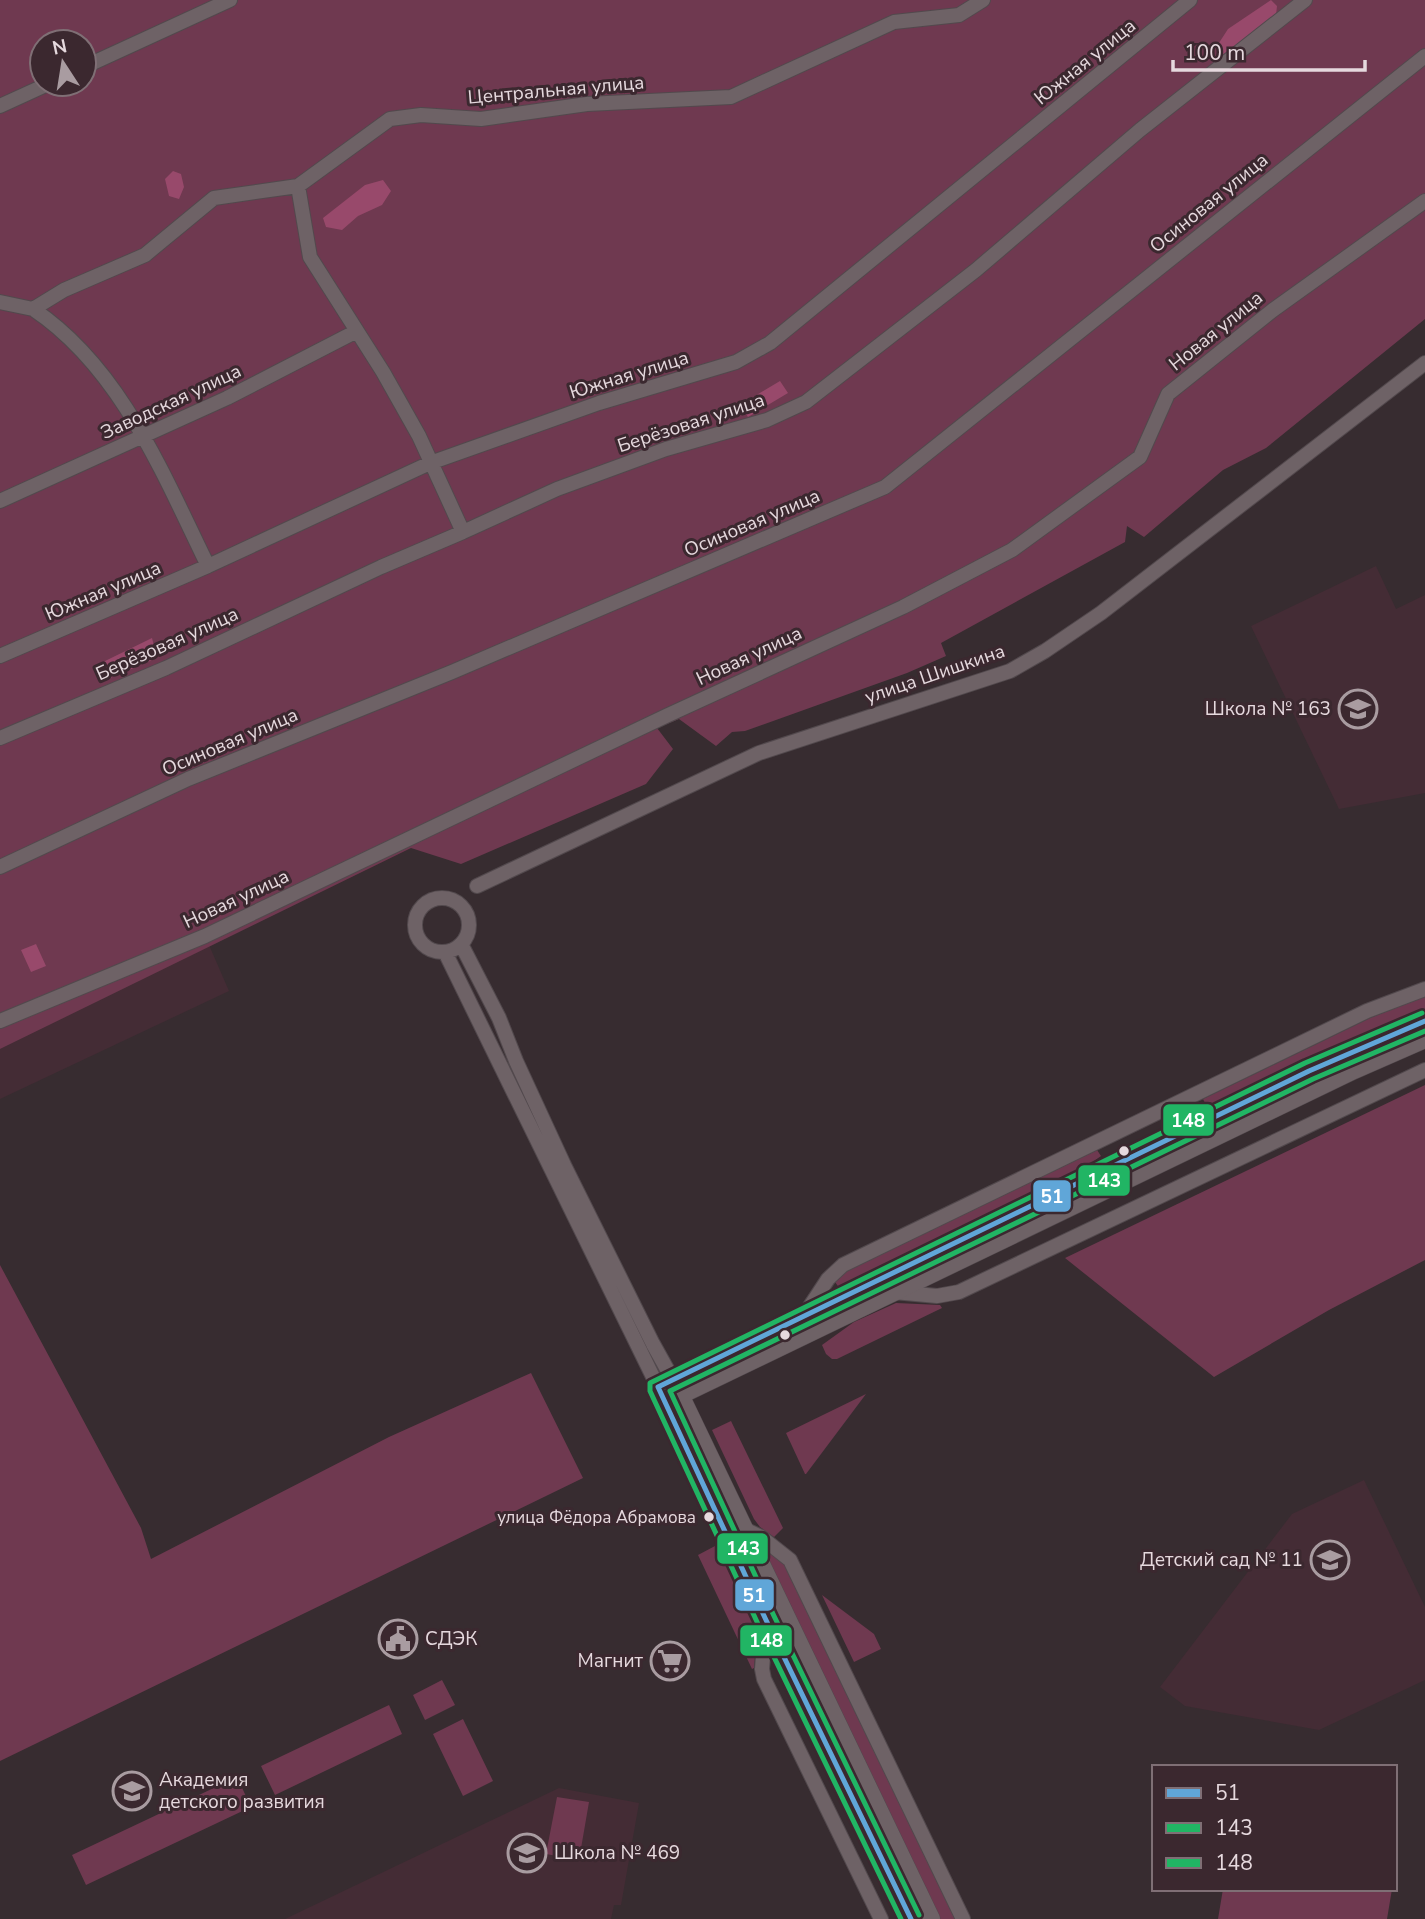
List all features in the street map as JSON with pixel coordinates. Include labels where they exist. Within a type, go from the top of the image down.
[{"type":"street","points":[[98,61],[230,0]]},
{"type":"street","name":"Центральная улица","points":[[33,309],[64,290],[145,255],[215,198],[298,186],[390,119],[421,115],[481,119],[587,104],[731,97],[894,22],[959,16],[983,0]]},
{"type":"street","name":"Южная улица","points":[[0,656],[208,566],[430,463],[599,403],[736,362],[770,343],[1190,0]]},
{"type":"street","name":"Берёзовая улица","points":[[0,738],[166,668],[381,566],[557,489],[666,449],[767,421],[806,402],[976,270],[1140,130],[1305,0]]},
{"type":"street","name":"Осиновая улица","points":[[0,867],[188,779],[452,672],[885,487],[1425,56]]},
{"type":"street","points":[[0,106],[28,93]]},
{"type":"street","points":[[298,186],[310,257],[419,436],[463,532]]},
{"type":"street","name":"Новая улица","points":[[0,1021],[205,936],[666,716],[903,607],[1012,551],[1140,457],[1168,394],[1273,310],[1425,201]]},
{"type":"street","points":[[0,302],[33,309],[57,325],[95,365],[145,437],[208,566]]},
{"type":"street","name":"Заводская улица","points":[[0,501],[228,398],[355,332]]},
{"type":"street","name":"улица Шишкина","points":[[477,886],[759,753],[1010,671],[1045,651],[1101,612],[1425,363]]},
{"type":"street","points":[[449,899],[464,909],[469,927],[461,944],[445,952],[427,947],[416,933],[417,914],[430,900],[449,899]]},
{"type":"street","points":[[461,944],[499,1018],[570,1177],[653,1344],[669,1391],[699,1430],[742,1528],[931,1919]]},
{"type":"street","points":[[445,952],[669,1391],[766,1620],[911,1919]]},
{"type":"street","points":[[803,1317],[828,1279],[843,1265],[1367,1011],[1425,989]]},
{"type":"street","points":[[669,1391],[803,1317],[1310,1071],[1425,1021]]},
{"type":"street","points":[[669,1391],[894,1292],[1354,1070],[1425,1039]]},
{"type":"street","points":[[894,1292],[937,1296],[958,1292],[1425,1070]]},
{"type":"street","points":[[742,1528],[761,1537],[790,1560],[963,1919]]},
{"type":"street","points":[[766,1620],[762,1669],[764,1679],[881,1919]]},
{"type":"shaded area","points":[[0,0],[1425,0],[1425,319],[1266,448],[1223,470],[1144,537],[1127,526],[1125,542],[941,643],[946,656],[907,673],[745,731],[732,732],[716,746],[679,719],[657,728],[673,749],[646,784],[461,864],[411,848],[0,1049]]},
{"type":"shaded area","points":[[1271,0],[1277,6],[1276,15],[1227,56],[1220,54],[1217,46],[1228,29]]},
{"type":"shaded area","points":[[173,171],[181,174],[184,187],[179,199],[169,196],[165,179]]},
{"type":"shaded area","points":[[383,180],[391,191],[382,205],[358,216],[342,230],[326,227],[323,218],[365,185]]},
{"type":"shaded area","points":[[780,381],[788,393],[748,417],[740,405]]},
{"type":"shaded area","name":"Школа № 163","points":[[1376,566],[1396,609],[1425,595],[1425,793],[1339,809],[1251,626]]},
{"type":"shaded area","points":[[152,638],[157,658],[110,678],[103,662]]},
{"type":"shaded area","points":[[36,944],[46,966],[31,972],[21,950]]},
{"type":"shaded area","points":[[209,945],[229,991],[0,1099],[0,1049]]},
{"type":"shaded area","points":[[1425,996],[1425,1012],[1375,1031],[1209,1111],[1203,1099],[1370,1018]]},
{"type":"shaded area","points":[[1425,1085],[1425,1260],[1329,1310],[1214,1377],[1065,1258]]},
{"type":"shaded area","points":[[1097,1150],[1101,1156],[1069,1179],[840,1289],[835,1282],[842,1273]]},
{"type":"shaded area","points":[[0,1265],[141,1528],[151,1559],[389,1437],[531,1373],[583,1478],[0,1761]]},
{"type":"shaded area","points":[[896,1303],[940,1305],[942,1308],[837,1359],[826,1354],[822,1345],[854,1322]]},
{"type":"shaded area","points":[[866,1394],[806,1474],[805,1474],[786,1433]]},
{"type":"shaded area","points":[[731,1421],[783,1528],[774,1537],[754,1519],[712,1430]]},
{"type":"shaded area","name":"Детский сад № 11","points":[[1364,1480],[1425,1607],[1425,1680],[1319,1730],[1185,1706],[1160,1687],[1292,1514]]},
{"type":"shaded area","points":[[715,1546],[740,1584],[755,1615],[757,1635],[752,1669],[698,1555]]},
{"type":"shaded area","points":[[763,1548],[785,1566],[955,1919],[940,1919]]},
{"type":"shaded area","points":[[822,1595],[874,1634],[881,1649],[854,1662]]},
{"type":"shaded area","points":[[442,1680],[455,1705],[425,1720],[413,1695]]},
{"type":"shaded area","points":[[389,1705],[402,1734],[275,1795],[261,1766]]},
{"type":"shaded area","points":[[463,1719],[493,1781],[463,1796],[433,1734]]},
{"type":"shaded area","points":[[237,1777],[251,1807],[86,1885],[72,1855]]},
{"type":"shaded area","name":"Школа № 469","points":[[559,1788],[639,1803],[621,1905],[614,1905],[611,1919],[285,1919]]},
{"type":"shaded area","points":[[557,1797],[589,1802],[579,1860],[546,1854]]},
{"type":"shaded area","points":[[1223,1891],[1392,1891],[1387,1919],[1218,1919]]},
{"type":"transit line","name":"148","points":[[901,1919],[758,1624],[650,1391],[650,1383],[1305,1063],[1422,1013]]},
{"type":"transit line","name":"51","points":[[911,1919],[766,1620],[658,1387],[1309,1071],[1425,1021]]},
{"type":"transit line","name":"143","points":[[919,1915],[774,1616],[670,1391],[1313,1079],[1425,1031]]},
{"type":"place","name":"Школа № 163","points":[[1358,709]]},
{"type":"place","name":"улица Фёдора Абрамова","points":[[709,1517]]},
{"type":"place","name":"Детский сад № 11","points":[[1330,1560]]},
{"type":"place","name":"СДЭК","points":[[398,1639]]},
{"type":"place","name":"Магнит","points":[[670,1661]]},
{"type":"place","name":"Академия детского развития","points":[[132,1791]]},
{"type":"place","name":"Школа № 469","points":[[527,1853]]}]
